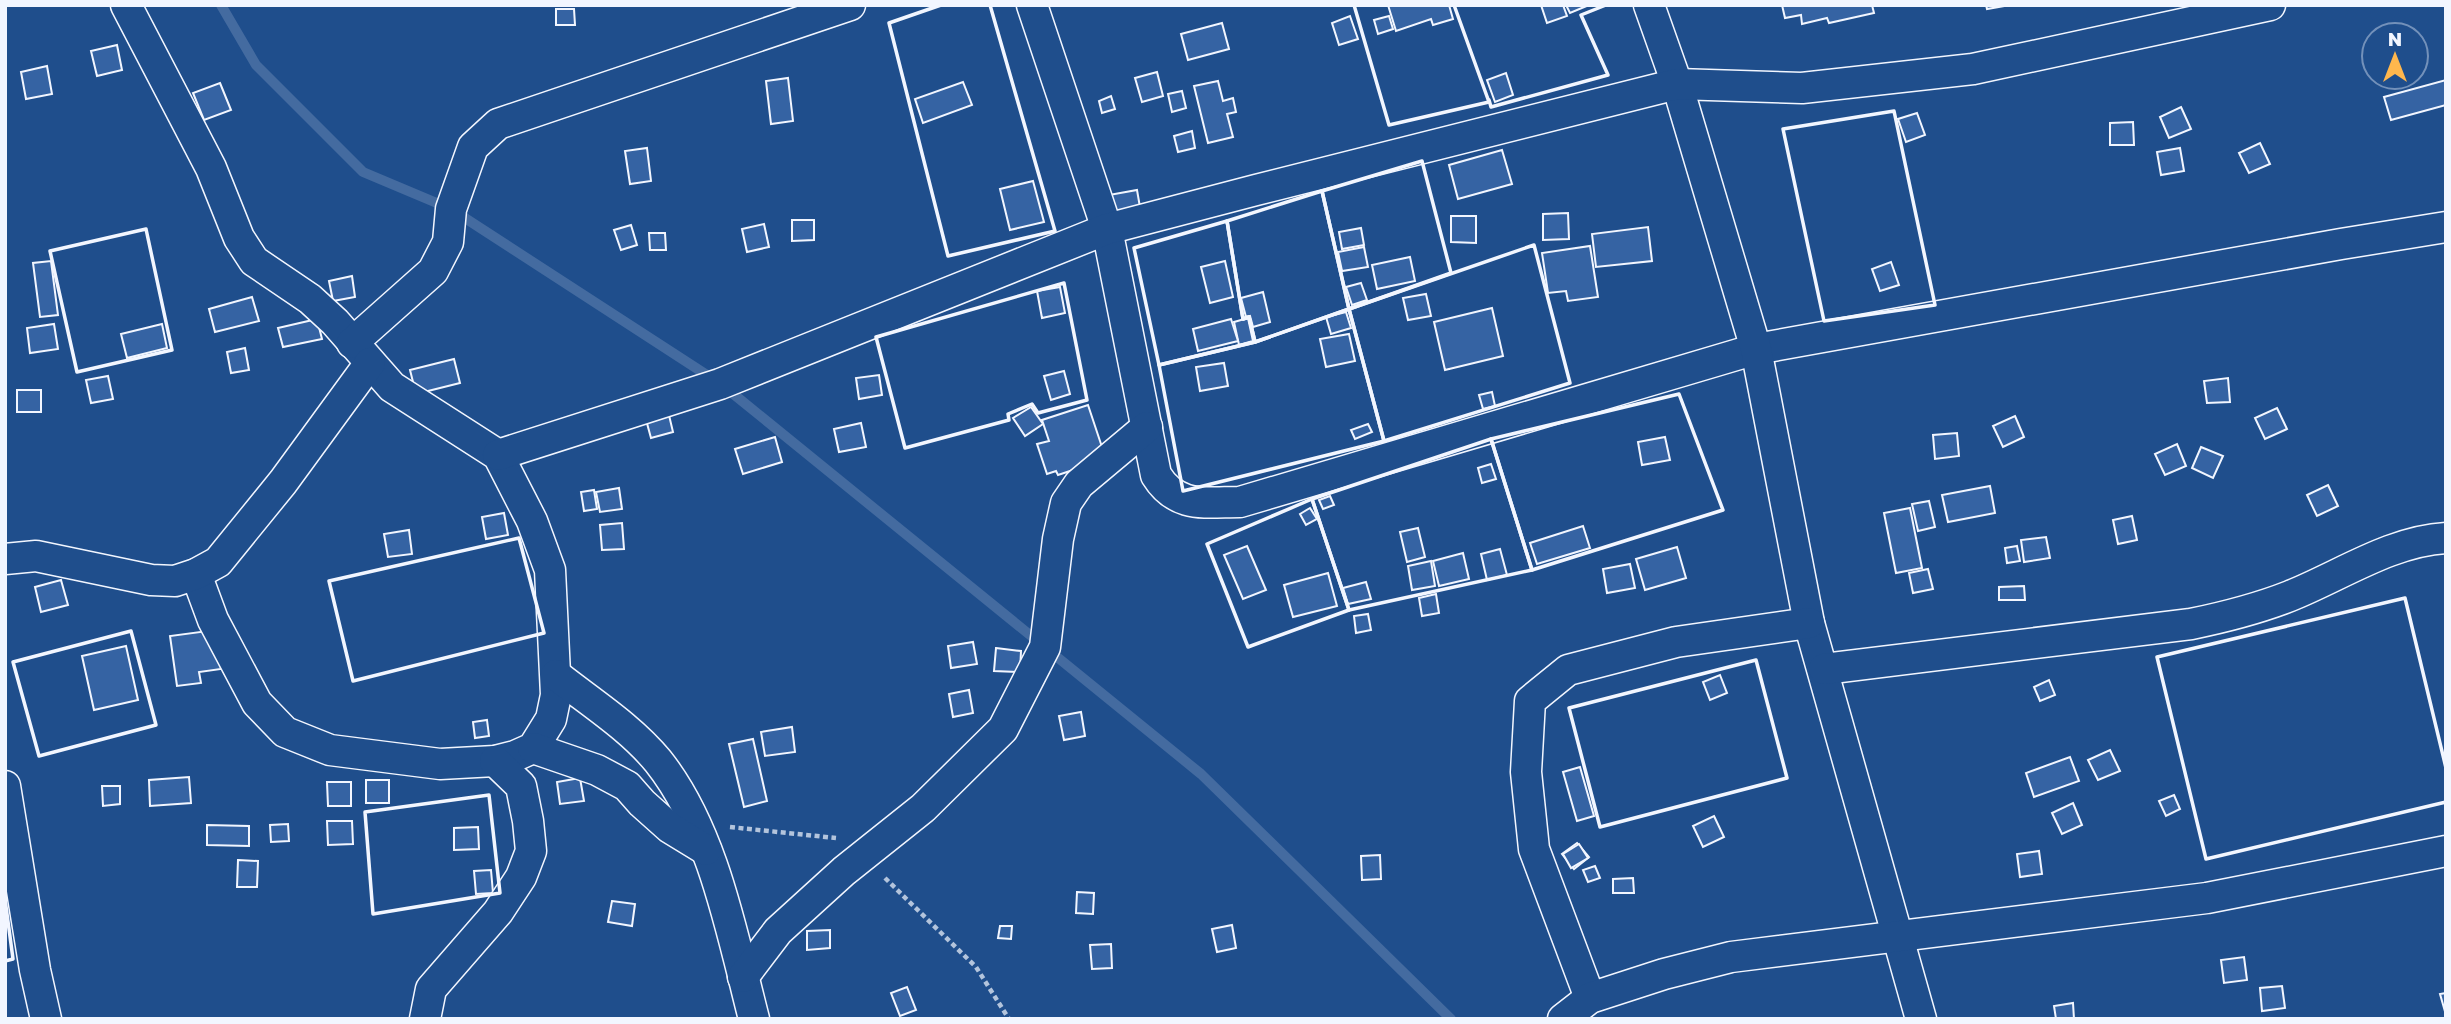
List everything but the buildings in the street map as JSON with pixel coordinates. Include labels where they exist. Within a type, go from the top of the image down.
[{"type":"street","points":[[126,5],[211,168],[239,238],[254,261],[310,299],[335,322],[392,387],[498,455],[532,521],[550,570],[556,695],[551,719],[533,748]]},
{"type":"street","points":[[1032,5],[1107,229],[1156,475],[1164,489],[1190,503],[1240,502],[1756,349],[2446,227]]},
{"type":"street","points":[[1649,5],[1678,84],[1756,349],[1809,623],[1921,1019]]},
{"type":"street","points":[[498,455],[720,384],[1107,229],[1256,190],[1678,84],[1802,88],[1973,69],[2270,5]]},
{"type":"street","points":[[5,559],[36,556],[151,580],[175,581],[218,562],[283,482],[361,353],[433,271],[449,242],[451,209],[473,147],[498,124],[847,6]]},
{"type":"street","points":[[743,977],[778,931],[844,871],[923,808],[1003,729],[1045,647],[1058,539],[1066,503],[1079,484],[1147,428]]},
{"type":"street","points":[[1824,669],[2191,624],[2244,613],[2290,596],[2401,547],[2420,540],[2446,538]]},
{"type":"street","points":[[196,574],[213,620],[257,703],[285,732],[330,750],[440,764],[495,761],[533,748],[597,770],[627,786],[670,828],[701,837]]},
{"type":"street","points":[[1590,998],[1534,849],[1526,772],[1530,701],[1567,670],[1676,642],[1809,623]]},
{"type":"street","points":[[556,675],[622,727],[656,759],[680,792],[701,837],[728,920],[754,1019]]},
{"type":"street","points":[[425,1019],[431,989],[498,912],[521,877],[531,851],[521,786],[495,761]]},
{"type":"street","points":[[5,786],[35,970],[46,1019]]},
{"type":"street","points":[[1563,1019],[1590,998],[1664,974],[1731,957],[2207,898],[2446,851]]},
{"type":"path","points":[[701,837],[845,839],[976,967],[1009,1019]]},
{"type":"waterway","points":[[221,5],[256,65],[363,172],[451,209],[713,379]]},
{"type":"waterway","points":[[726,388],[1201,774],[1451,1019]]},
{"type":"wall","points":[[941,5],[889,23],[948,256],[1055,231],[990,5]]},
{"type":"wall","points":[[1354,5],[1389,125],[1489,102],[1454,5]]},
{"type":"wall","points":[[1489,100],[1491,107],[1608,75],[1581,15],[1606,5]]},
{"type":"wall","points":[[1894,111],[1935,305],[1824,321],[1783,129],[1894,111]]},
{"type":"wall","points":[[1422,161],[1451,273],[1349,309],[1322,191],[1422,161]]},
{"type":"wall","points":[[1322,191],[1349,309],[1255,342],[1249,317],[1243,319],[1227,221],[1322,191]]},
{"type":"wall","points":[[1227,221],[1243,319],[1249,317],[1255,342],[1159,365],[1134,248],[1227,221]]},
{"type":"wall","points":[[146,229],[172,350],[77,372],[50,251],[146,229]]},
{"type":"wall","points":[[1534,245],[1570,383],[1384,441],[1349,309],[1534,245]]},
{"type":"wall","points":[[1064,283],[1087,400],[1038,413],[1032,404],[1008,414],[1009,420],[905,448],[876,337],[1064,283]]},
{"type":"wall","points":[[1349,309],[1384,441],[1183,491],[1159,365],[1255,342],[1349,309]]},
{"type":"wall","points":[[1679,394],[1723,510],[1532,570],[1491,439],[1679,394]]},
{"type":"wall","points":[[1491,439],[1532,570],[1349,610],[1312,499],[1491,439]]},
{"type":"wall","points":[[1312,499],[1349,610],[1248,647],[1207,544],[1312,499]]},
{"type":"wall","points":[[519,538],[544,633],[353,681],[329,581],[519,538]]},
{"type":"wall","points":[[2446,768],[2405,598],[2157,657],[2206,859],[2446,802]]},
{"type":"wall","points":[[131,631],[156,725],[39,756],[13,662],[131,631]]},
{"type":"wall","points":[[1756,660],[1787,778],[1600,827],[1569,708],[1756,660]]},
{"type":"wall","points":[[489,795],[500,893],[373,914],[365,812],[489,795]]},
{"type":"wall","points":[[5,899],[13,959],[5,961]]}]
